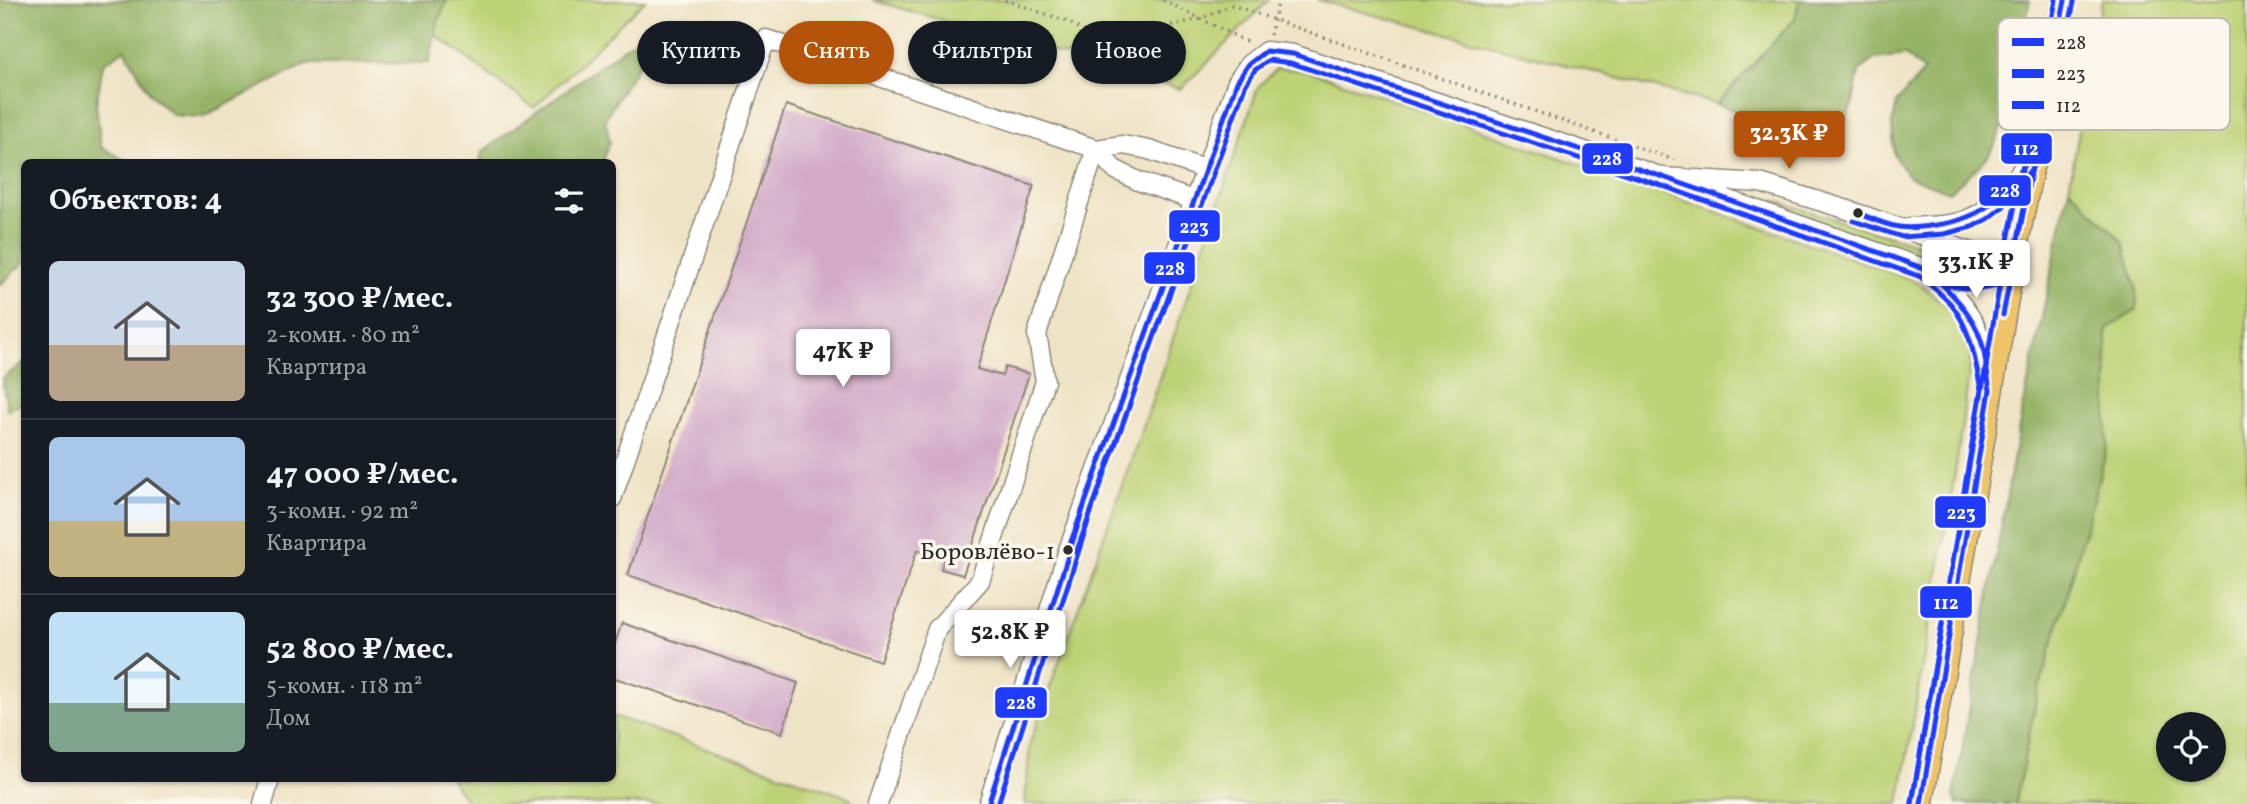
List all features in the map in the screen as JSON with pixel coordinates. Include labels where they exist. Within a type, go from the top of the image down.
[{"type":"main road","points":[[2061,18],[2065,0]]},
{"type":"main road","points":[[1921,804],[1990,390],[2039,130]]},
{"type":"street","points":[[616,487],[766,39],[1096,149],[1123,145],[1149,150],[1204,169]]},
{"type":"street","points":[[988,804],[1068,550],[1204,169],[1237,82],[1249,64],[1266,51],[1293,54],[1663,177],[1926,269],[1973,281],[2002,276],[2012,266],[1760,183],[1663,177]]},
{"type":"street","points":[[1096,149],[1114,169],[1138,181],[1193,200]]},
{"type":"street","points":[[878,804],[937,629],[980,581],[1045,381],[1037,334],[1096,149]]},
{"type":"street","points":[[1903,228],[1956,223],[1983,212],[2011,184],[2035,150]]},
{"type":"street","points":[[1926,269],[1957,298],[1975,326],[1981,341],[1990,390]]},
{"type":"street","points":[[263,804],[269,782]]},
{"type":"path","points":[[1163,0],[1266,51],[1279,0]]},
{"type":"green space","points":[[0,0],[447,0],[438,21],[429,63],[306,64],[202,117],[173,115],[150,94],[125,49],[103,64],[96,105],[101,147],[123,159],[21,159],[21,265],[0,285]]},
{"type":"green space","points":[[447,0],[645,0],[534,108],[433,33]]},
{"type":"green space","points":[[872,0],[1269,0],[1186,84],[1186,21],[1071,21],[1071,57],[1057,53],[1057,21],[945,21]]},
{"type":"green space","points":[[1317,0],[1799,0],[1795,19],[1717,104]]},
{"type":"green space","points":[[1799,0],[2030,0],[2027,18],[1998,18],[1998,130],[2001,130],[1989,154],[1949,192],[1908,176],[1894,154],[1892,125],[1897,102],[1924,71],[1906,55],[1874,59],[1859,71],[1853,103],[1840,131],[1822,145],[1717,104],[1795,19]]},
{"type":"green space","points":[[2102,0],[2247,0],[2247,804],[2015,804],[2037,695],[2107,448],[2107,328],[2095,216],[2069,188],[2079,130],[2230,130],[2230,18],[2099,18]]},
{"type":"green space","points":[[637,39],[637,67],[605,119],[610,142],[604,159],[481,159],[482,152]]},
{"type":"green space","points":[[1277,68],[1309,71],[1914,280],[1945,304],[1965,331],[1971,359],[1956,467],[1899,804],[1025,804],[1030,743],[1143,427],[1258,87]]},
{"type":"green space","points":[[1164,84],[1186,84],[1181,89]]},
{"type":"green space","points":[[2069,188],[2124,243],[2136,287],[2137,310],[2107,329],[2107,448],[2037,695],[2015,804],[1957,804],[1954,796],[2019,427]]},
{"type":"green space","points":[[1776,201],[1974,262],[1981,268],[1980,272],[1971,275],[1778,208],[1774,206]]},
{"type":"green space","points":[[21,364],[21,404],[8,411],[2,379]]},
{"type":"green space","points":[[616,717],[851,798],[849,804],[469,804],[453,782],[616,782]]},
{"type":"building","points":[[786,105],[1034,186],[977,369],[1002,376],[1005,367],[1029,374],[963,575],[941,569],[944,558],[917,550],[880,661],[628,575]]},
{"type":"building","points":[[622,623],[798,683],[782,733],[616,678],[616,640]]},
{"type":"transit line","name":"112","points":[[2052,18],[2056,0]]},
{"type":"transit line","name":"228","points":[[2061,18],[2065,0]]},
{"type":"transit line","name":"223","points":[[2071,18],[2074,2]]},
{"type":"transit line","name":"228","points":[[1068,550],[1237,82],[1249,64],[1266,51],[1293,54],[1663,177],[1926,269],[1958,301],[1977,329],[1981,340],[1990,390],[1921,804]]},
{"type":"transit line","name":"223","points":[[1076,553],[1245,86],[1255,70],[1269,60],[1291,63],[1660,185],[1921,277],[1950,303],[1967,333],[1981,390],[1912,803]]},
{"type":"transit line","name":"112","points":[[1912,803],[2003,265],[2030,130]]},
{"type":"transit line","name":"228","points":[[2003,315],[2039,130]]},
{"type":"transit line","name":"223","points":[[1854,221],[1902,237],[1944,234],[1972,227],[2003,207],[2043,153],[2048,130]]},
{"type":"transit line","name":"228","points":[[1858,213],[1888,225],[1908,228],[1954,222],[1969,217],[1994,201],[2005,190],[2036,146]]},
{"type":"transit line","name":"228","points":[[1905,262],[1931,272],[1974,281],[2001,275],[2012,266]]},
{"type":"transit line","name":"223","points":[[1902,270],[1946,285],[1977,289],[2006,282],[2018,272]]},
{"type":"transit line","name":"228","points":[[989,802],[1085,503]]},
{"type":"transit line","name":"223","points":[[998,804],[1093,506]]},
{"type":"place","name":"Боровлёво-1","points":[[1068,550]]}]
